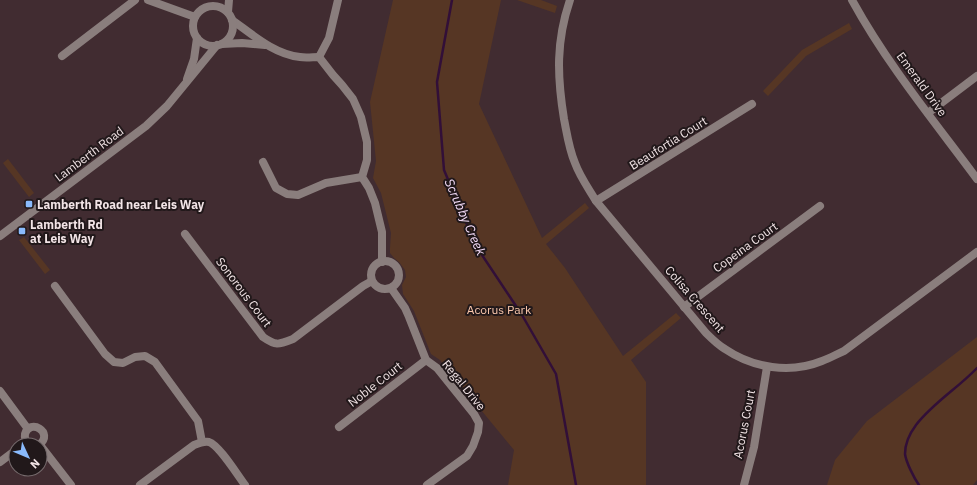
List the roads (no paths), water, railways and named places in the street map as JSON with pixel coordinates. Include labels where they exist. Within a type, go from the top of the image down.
[{"type":"street","points":[[62,56],[135,0]]},
{"type":"street","points":[[148,0],[195,17],[198,12],[211,3],[223,8],[228,12],[232,20],[265,45]]},
{"type":"street","points":[[228,12],[229,0]]},
{"type":"street","points":[[319,57],[329,38],[338,0]]},
{"type":"street","name":"Colisa Crescent","points":[[570,0],[561,37],[558,61],[560,95],[568,142],[575,164],[596,201],[706,333],[725,349],[745,360],[767,367],[782,368],[822,362],[844,351],[977,252]]},
{"type":"street","name":"Emerald Drive","points":[[852,0],[894,68],[977,179]]},
{"type":"street","name":"Lamberth Road","points":[[186,84],[194,59],[197,38],[193,28],[195,17]]},
{"type":"street","name":"Lamberth Road","points":[[0,236],[146,126],[167,106],[219,45],[227,40],[233,27],[232,20]]},
{"type":"street","points":[[197,38],[201,42],[211,46],[242,42],[265,45],[300,57],[319,57]]},
{"type":"street","points":[[319,57],[332,76],[342,85],[353,99],[361,117],[367,142],[367,160],[362,177],[369,188],[382,232],[382,262]]},
{"type":"street","points":[[928,113],[977,76]]},
{"type":"street","name":"Beaufortia Court","points":[[596,201],[752,104]]},
{"type":"street","points":[[263,162],[276,188],[287,194],[298,195],[326,183],[362,177]]},
{"type":"street","name":"Copeina Court","points":[[684,306],[820,206]]},
{"type":"street","name":"Sonorous Court","points":[[185,234],[263,337],[273,343],[282,344],[293,339],[363,286],[372,281]]},
{"type":"street","points":[[379,263],[391,263],[398,269],[398,282],[391,288],[382,289],[375,285],[372,281],[371,277],[373,269],[379,263]]},
{"type":"street","points":[[55,286],[105,354],[114,362],[123,363],[135,357],[145,356],[155,362],[198,420],[202,442]]},
{"type":"street","name":"Regal Drive","points":[[391,288],[410,317],[426,360],[437,368],[474,414],[479,423],[478,432],[473,446],[467,456],[427,485]]},
{"type":"street","name":"Noble Court","points":[[339,427],[426,360]]},
{"type":"street","name":"Acorus Court","points":[[744,485],[754,447],[767,367]]},
{"type":"street","points":[[0,391],[28,429]]},
{"type":"street","points":[[25,437],[28,429],[32,427],[42,430],[44,437]]},
{"type":"street","points":[[140,485],[194,445],[202,442],[208,442],[216,446],[245,485]]},
{"type":"street","points":[[48,455],[71,485]]},
{"type":"waterway","name":"Scrubby Creek","points":[[452,0],[437,82],[444,170],[476,246],[522,315],[556,374],[576,485]]},
{"type":"waterway","points":[[919,485],[910,470],[905,454],[910,435],[923,417],[977,368]]},
{"type":"place","name":"Lamberth Road near Leis Way","points":[[29,204]]},
{"type":"place","name":"Lamberth Rd at Leis Way","points":[[22,231]]},
{"type":"park label","name":"Acorus Park","points":[[499,309]]}]
